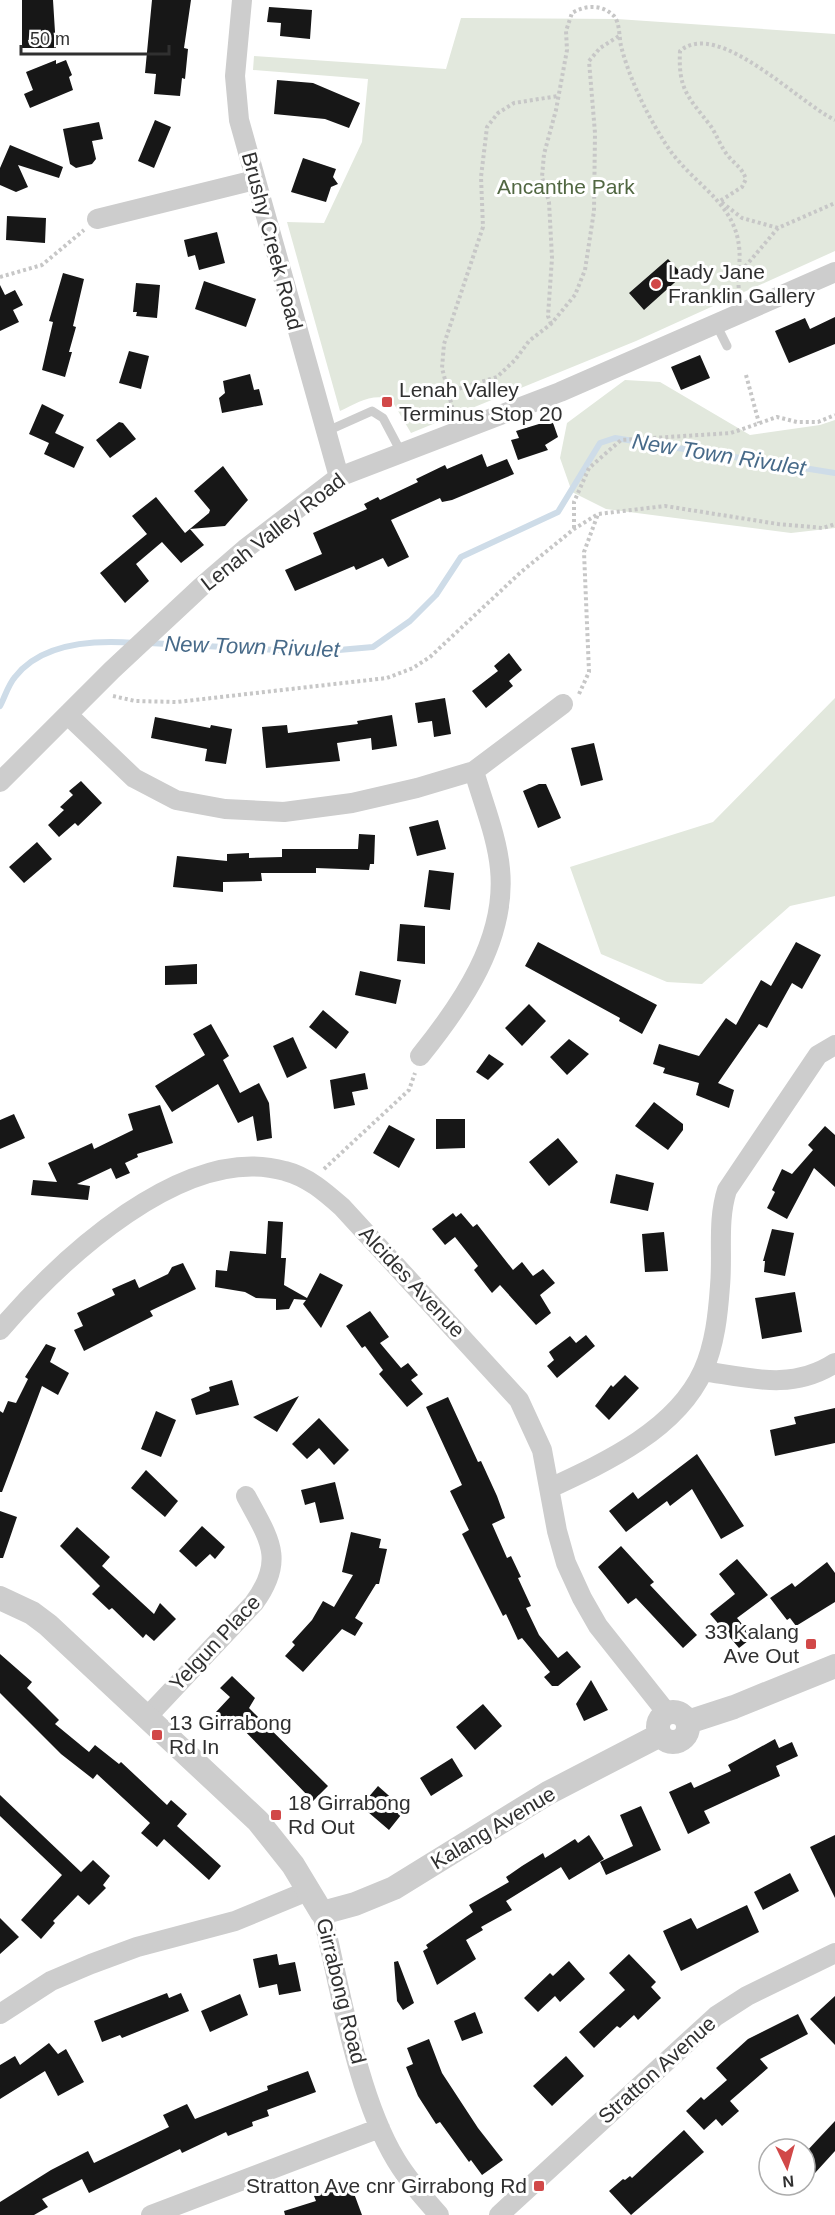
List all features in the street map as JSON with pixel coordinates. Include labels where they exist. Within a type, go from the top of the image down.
[{"type":"street","name":"Brushy Creek Road","points":[[242,0],[235,96],[255,180],[339,477]]},
{"type":"street","points":[[97,219],[255,180]]},
{"type":"street","name":"Lenah Valley Road","points":[[0,782],[156,629],[245,549],[339,477],[560,392],[835,272]]},
{"type":"street","points":[[68,714],[134,778],[176,800],[225,809],[284,812],[352,803],[417,789],[474,771],[563,704]]},
{"type":"street","points":[[420,1056],[453,1016],[467,993],[486,951],[498,913],[501,893],[500,868],[474,771]]},
{"type":"street","points":[[550,1488],[594,1467],[651,1431],[672,1413],[703,1371],[714,1340],[722,1205],[726,1190],[818,1055],[835,1045]]},
{"type":"street","name":"Alcides Avenue","points":[[0,1330],[24,1302],[61,1267],[112,1226],[151,1199],[190,1180],[223,1168],[248,1165],[283,1170],[310,1181],[342,1207],[519,1400],[542,1450],[557,1531],[566,1563],[582,1598],[598,1626],[672,1723]]},
{"type":"street","points":[[703,1371],[769,1380],[790,1380],[807,1378],[835,1363]]},
{"type":"street","name":"Yelgun Place","points":[[146,1718],[254,1603],[268,1585],[272,1570],[272,1553],[266,1533],[246,1496]]},
{"type":"street","name":"Girrabong Road","points":[[0,1598],[32,1613],[48,1625],[258,1821],[310,1890],[322,1913],[359,2066],[380,2128],[413,2186],[439,2215]]},
{"type":"street","name":"Kalang Avenue","points":[[322,1913],[355,1904],[394,1888],[548,1793],[672,1723],[734,1707],[835,1666]]},
{"type":"street","points":[[0,2014],[51,1981],[91,1964],[137,1947],[235,1921],[310,1890]]},
{"type":"street","name":"Stratton Avenue","points":[[499,2215],[716,2016],[747,1995],[835,1953]]},
{"type":"street","points":[[151,2215],[380,2128]]},
{"type":"lane","points":[[716,323],[727,346]]},
{"type":"lane","points":[[325,432],[372,411],[383,418],[401,452]]},
{"type":"path","points":[[551,324],[548,316],[552,289],[551,240],[549,202],[542,177],[544,154],[567,50],[566,31],[572,13],[580,8],[593,7],[609,11],[616,19],[637,89],[663,141],[704,188],[742,218],[778,228]]},
{"type":"path","points":[[448,392],[497,377],[515,360],[529,341],[551,324],[575,295],[585,270],[590,240],[595,133],[589,61],[600,48],[620,36]]},
{"type":"path","points":[[720,201],[742,187],[746,179],[743,171],[725,151],[711,127],[683,90],[680,51],[688,43],[712,44],[733,53],[835,120]]},
{"type":"path","points":[[460,432],[442,368],[444,344],[483,227],[481,177],[487,127],[498,113],[514,103],[558,96]]},
{"type":"path","points":[[720,201],[740,238],[738,275],[740,313]]},
{"type":"path","points":[[738,275],[778,228],[835,203]]},
{"type":"path","points":[[0,277],[42,265],[97,219]]},
{"type":"path","points":[[746,375],[759,423]]},
{"type":"path","points":[[574,529],[574,502],[589,468],[621,440],[731,432],[777,417],[797,422],[818,422],[835,415]]},
{"type":"path","points":[[92,692],[135,701],[177,702],[387,678],[413,668],[430,657],[521,572],[574,529],[598,514],[665,506],[778,524],[823,528],[835,524]]},
{"type":"path","points":[[563,704],[581,692],[589,672],[584,552],[598,514]]},
{"type":"path","points":[[310,1181],[409,1090],[420,1056]]},
{"type":"green space","name":"Ancanthe Park","points":[[461,18],[617,19],[835,34],[835,251],[636,341],[411,433],[391,399],[371,398],[340,411],[287,222],[324,223],[362,142],[368,79],[253,70],[254,56],[446,69]]},
{"type":"green space","points":[[625,380],[660,382],[750,435],[820,425],[835,420],[835,528],[791,533],[606,509],[572,492],[560,458],[567,423]]},
{"type":"green space","points":[[835,698],[835,896],[790,906],[702,984],[667,982],[601,954],[570,867],[713,822]]},
{"type":"building","points":[[22,0],[53,0],[56,48],[22,48]]},
{"type":"building","points":[[152,0],[191,0],[184,48],[188,49],[185,79],[182,78],[180,96],[154,94],[156,74],[145,73]]},
{"type":"building","points":[[269,7],[312,10],[310,39],[280,36],[281,23],[267,22]]},
{"type":"building","points":[[56,60],[56,64],[66,60],[72,75],[69,77],[73,90],[30,108],[24,94],[33,90],[26,72]]},
{"type":"building","points":[[277,80],[313,83],[360,103],[349,128],[325,119],[274,114]]},
{"type":"building","points":[[155,120],[171,127],[154,168],[138,161]]},
{"type":"building","points":[[99,122],[103,139],[92,141],[96,159],[92,164],[76,168],[70,164],[63,129]]},
{"type":"building","points":[[10,145],[63,167],[59,178],[18,165],[28,187],[16,192],[0,185],[0,168]]},
{"type":"building","points":[[303,158],[336,169],[333,177],[338,184],[331,187],[326,202],[291,192]]},
{"type":"building","points":[[7,216],[46,218],[45,243],[6,240]]},
{"type":"building","points":[[217,232],[225,263],[199,270],[195,255],[188,257],[184,240]]},
{"type":"building","name":"Lady Jane Franklin Gallery","points":[[668,259],[683,275],[644,310],[629,293]]},
{"type":"building","points":[[63,273],[84,279],[73,326],[76,327],[69,352],[72,352],[65,377],[42,370],[53,322],[49,321]]},
{"type":"building","points":[[204,281],[256,299],[246,327],[195,309]]},
{"type":"building","points":[[136,283],[160,285],[157,318],[136,316],[137,312],[133,312]]},
{"type":"building","points":[[0,285],[5,295],[15,290],[23,305],[13,310],[19,322],[0,331]]},
{"type":"building","points":[[835,317],[835,344],[789,363],[775,331],[805,318],[810,329]]},
{"type":"building","points":[[129,351],[149,356],[141,389],[119,383]]},
{"type":"building","points":[[700,355],[710,378],[681,390],[671,367]]},
{"type":"building","points":[[250,374],[254,390],[259,389],[263,405],[222,413],[219,398],[225,393],[223,381]]},
{"type":"building","points":[[42,404],[64,415],[55,433],[84,447],[74,468],[44,454],[49,443],[29,434]]},
{"type":"building","points":[[552,420],[558,437],[545,445],[548,450],[518,460],[511,440],[519,438],[516,431]]},
{"type":"building","points":[[119,422],[123,423],[136,439],[110,458],[96,440]]},
{"type":"building","points":[[482,454],[487,467],[507,459],[514,474],[452,500],[442,502],[440,498],[391,520],[409,557],[388,567],[383,558],[356,570],[354,566],[295,591],[285,570],[322,554],[313,533],[367,509],[364,504],[378,497],[380,500],[418,482],[416,479],[445,465],[447,469]]},
{"type":"building","points":[[223,466],[248,500],[225,526],[190,529],[204,545],[181,563],[162,542],[136,564],[149,581],[125,603],[100,573],[147,534],[132,516],[156,497],[185,533],[210,510],[194,491]]},
{"type":"building","points":[[509,653],[522,670],[509,681],[513,686],[486,708],[472,691],[498,671],[494,666]]},
{"type":"building","points":[[445,698],[451,734],[434,737],[432,721],[418,723],[415,703]]},
{"type":"building","points":[[392,715],[397,746],[372,750],[371,738],[337,743],[340,761],[266,768],[262,727],[287,725],[288,733],[358,724],[357,721]]},
{"type":"building","points":[[155,717],[210,728],[211,725],[232,729],[226,764],[205,761],[207,749],[151,738]]},
{"type":"building","points":[[594,743],[603,780],[581,786],[571,748]]},
{"type":"building","points":[[81,781],[102,803],[78,826],[75,823],[59,837],[48,825],[64,810],[60,807],[73,795],[69,791]]},
{"type":"building","points":[[539,784],[546,784],[561,818],[538,828],[523,791]]},
{"type":"building","points":[[438,820],[446,849],[417,856],[409,827]]},
{"type":"building","points":[[359,834],[375,835],[374,864],[370,864],[369,870],[316,868],[316,873],[261,873],[262,881],[223,882],[223,892],[173,887],[177,856],[227,861],[227,854],[249,853],[249,858],[282,857],[282,849],[358,849]]},
{"type":"building","points":[[37,842],[52,859],[24,883],[9,867]]},
{"type":"building","points":[[429,870],[454,873],[450,910],[424,907]]},
{"type":"building","points":[[400,924],[425,926],[425,964],[397,961]]},
{"type":"building","points":[[538,942],[657,1005],[642,1034],[619,1021],[620,1018],[525,966]]},
{"type":"building","points":[[796,942],[821,955],[802,989],[792,983],[767,1028],[759,1024],[718,1083],[734,1090],[729,1108],[696,1095],[699,1083],[663,1073],[665,1068],[653,1064],[659,1044],[699,1056],[726,1018],[736,1025],[761,980],[771,986]]},
{"type":"building","points":[[197,964],[197,984],[165,985],[165,966]]},
{"type":"building","points":[[360,971],[401,980],[396,1004],[355,995]]},
{"type":"building","points":[[529,1004],[546,1021],[522,1046],[505,1028]]},
{"type":"building","points":[[323,1010],[349,1032],[336,1049],[309,1027]]},
{"type":"building","points":[[211,1024],[229,1056],[223,1060],[240,1093],[259,1083],[269,1103],[272,1138],[257,1141],[253,1116],[238,1123],[218,1084],[172,1112],[155,1086],[205,1055],[193,1034]]},
{"type":"building","points":[[293,1037],[307,1068],[287,1078],[273,1046]]},
{"type":"building","points":[[569,1039],[589,1054],[567,1075],[550,1057]]},
{"type":"building","points":[[489,1054],[504,1064],[488,1080],[476,1072]]},
{"type":"building","points":[[365,1073],[368,1089],[352,1092],[355,1105],[334,1109],[330,1080]]},
{"type":"building","points":[[654,1102],[683,1124],[683,1130],[668,1150],[635,1126]]},
{"type":"building","points":[[160,1105],[173,1143],[137,1154],[138,1157],[125,1163],[130,1173],[116,1179],[111,1168],[77,1184],[90,1186],[88,1200],[31,1195],[33,1180],[57,1182],[48,1163],[92,1143],[94,1149],[133,1130],[128,1114]]},
{"type":"building","points":[[14,1114],[25,1138],[0,1149],[0,1120]]},
{"type":"building","points":[[436,1119],[465,1119],[465,1148],[436,1149]]},
{"type":"building","points":[[389,1125],[415,1139],[399,1168],[373,1153]]},
{"type":"building","points":[[825,1126],[835,1135],[835,1187],[814,1168],[787,1219],[767,1208],[775,1192],[772,1190],[782,1169],[792,1174],[813,1150],[808,1145]]},
{"type":"building","points":[[558,1138],[578,1162],[549,1186],[529,1162]]},
{"type":"building","points":[[616,1174],[654,1183],[648,1211],[610,1203]]},
{"type":"building","points":[[453,1213],[456,1217],[461,1213],[473,1227],[477,1224],[513,1270],[522,1262],[533,1276],[543,1269],[555,1283],[540,1295],[551,1313],[536,1325],[500,1285],[492,1293],[474,1270],[478,1266],[455,1237],[445,1245],[432,1229]]},
{"type":"building","points":[[268,1221],[283,1222],[281,1258],[286,1258],[284,1285],[307,1298],[320,1273],[343,1285],[321,1328],[303,1304],[306,1300],[294,1299],[289,1309],[276,1310],[276,1299],[256,1298],[245,1292],[215,1287],[216,1270],[227,1271],[230,1251],[266,1254]]},
{"type":"building","points":[[772,1229],[794,1233],[785,1276],[764,1272],[765,1261],[763,1261]]},
{"type":"building","points":[[664,1232],[668,1271],[645,1272],[642,1234]]},
{"type":"building","points":[[183,1263],[196,1289],[150,1311],[153,1316],[84,1351],[74,1330],[83,1326],[77,1313],[115,1295],[112,1289],[135,1279],[139,1288],[168,1274],[172,1267]]},
{"type":"building","points":[[795,1292],[802,1332],[762,1339],[755,1298]]},
{"type":"building","points":[[370,1311],[389,1337],[380,1343],[401,1368],[408,1363],[418,1375],[411,1380],[423,1394],[407,1407],[379,1374],[383,1370],[365,1346],[362,1348],[346,1326]]},
{"type":"building","points":[[586,1335],[595,1346],[557,1378],[547,1366],[554,1360],[549,1352],[570,1336],[576,1343]]},
{"type":"building","points":[[46,1344],[56,1348],[50,1362],[69,1373],[58,1395],[42,1386],[2,1492],[0,1492],[0,1411],[3,1413],[8,1401],[16,1403],[28,1379],[25,1377]]},
{"type":"building","points":[[625,1375],[639,1388],[609,1420],[595,1406],[611,1385],[613,1387]]},
{"type":"building","points":[[232,1380],[239,1405],[196,1415],[191,1399],[210,1391],[209,1387]]},
{"type":"building","points":[[299,1396],[277,1432],[253,1417]]},
{"type":"building","points":[[448,1397],[478,1462],[481,1461],[497,1496],[505,1518],[492,1524],[507,1558],[511,1556],[521,1577],[518,1578],[531,1606],[526,1608],[539,1635],[558,1658],[567,1651],[581,1667],[558,1686],[552,1686],[544,1677],[550,1672],[522,1638],[518,1640],[506,1614],[503,1616],[462,1534],[469,1530],[450,1491],[462,1485],[426,1407]]},
{"type":"building","points":[[835,1408],[835,1443],[775,1456],[770,1430],[796,1424],[794,1417]]},
{"type":"building","points":[[156,1411],[176,1420],[161,1457],[141,1449]]},
{"type":"building","points":[[319,1418],[349,1450],[334,1465],[319,1448],[307,1459],[292,1444]]},
{"type":"building","points":[[697,1454],[744,1526],[721,1539],[692,1489],[670,1506],[667,1501],[626,1532],[609,1511],[633,1492],[638,1499]]},
{"type":"building","points":[[146,1470],[178,1501],[165,1517],[131,1488]]},
{"type":"building","points":[[335,1482],[344,1519],[320,1523],[315,1502],[305,1505],[301,1490]]},
{"type":"building","points":[[0,1511],[17,1517],[3,1558],[0,1558]]},
{"type":"building","points":[[202,1526],[225,1547],[215,1559],[210,1554],[196,1567],[179,1551]]},
{"type":"building","points":[[77,1527],[110,1557],[102,1566],[154,1614],[160,1603],[176,1619],[154,1641],[146,1634],[143,1638],[112,1608],[109,1610],[92,1594],[100,1586],[60,1546]]},
{"type":"building","points":[[351,1532],[381,1539],[379,1548],[387,1549],[379,1584],[376,1584],[355,1618],[363,1623],[355,1636],[342,1629],[303,1672],[285,1656],[295,1645],[292,1642],[312,1620],[323,1601],[334,1607],[353,1575],[342,1572]]},
{"type":"building","points":[[621,1546],[654,1582],[650,1585],[697,1635],[683,1648],[636,1598],[628,1604],[598,1567]]},
{"type":"building","points":[[737,1559],[768,1595],[737,1618],[753,1637],[739,1648],[710,1614],[735,1594],[719,1574]]},
{"type":"building","points":[[827,1562],[835,1573],[835,1602],[796,1626],[790,1618],[787,1620],[770,1598],[792,1583],[795,1587]]},
{"type":"building","points":[[0,1654],[32,1682],[27,1688],[59,1720],[55,1724],[89,1752],[95,1745],[119,1764],[121,1762],[167,1805],[171,1800],[187,1814],[177,1826],[221,1866],[209,1880],[164,1839],[157,1847],[141,1833],[150,1823],[97,1774],[93,1779],[61,1754],[0,1693]]},
{"type":"building","points":[[232,1676],[255,1698],[249,1708],[328,1786],[313,1801],[236,1722],[232,1727],[216,1712],[230,1697],[220,1688]]},
{"type":"building","points":[[591,1680],[608,1710],[584,1721],[576,1704]]},
{"type":"building","points":[[483,1704],[502,1726],[475,1750],[456,1727]]},
{"type":"building","points":[[775,1739],[779,1748],[792,1742],[798,1756],[776,1766],[780,1776],[704,1811],[710,1823],[688,1834],[669,1792],[691,1782],[694,1788],[731,1771],[728,1765]]},
{"type":"building","points":[[452,1758],[463,1776],[431,1796],[420,1778]]},
{"type":"building","points":[[378,1786],[405,1810],[389,1830],[361,1806]]},
{"type":"building","points":[[0,1795],[81,1872],[93,1860],[110,1876],[103,1885],[106,1888],[89,1905],[78,1895],[53,1921],[55,1923],[41,1939],[21,1920],[62,1875],[0,1816]]},
{"type":"building","points":[[641,1806],[661,1850],[606,1875],[600,1862],[633,1846],[620,1815]]},
{"type":"building","points":[[589,1835],[604,1859],[569,1880],[561,1867],[506,1901],[512,1910],[481,1927],[483,1930],[466,1940],[476,1959],[437,1985],[423,1951],[428,1948],[426,1945],[473,1912],[469,1905],[509,1882],[506,1877],[522,1866],[543,1853],[545,1858],[575,1839],[578,1843]]},
{"type":"building","points":[[835,1835],[835,1898],[810,1847]]},
{"type":"building","points":[[790,1873],[799,1891],[763,1910],[754,1892]]},
{"type":"building","points":[[747,1905],[759,1932],[681,1971],[663,1931],[691,1918],[697,1929]]},
{"type":"building","points":[[0,1918],[19,1937],[0,1954]]},
{"type":"building","points":[[277,1954],[279,1965],[295,1962],[301,1991],[279,1995],[277,1984],[259,1988],[253,1959]]},
{"type":"building","points":[[629,1954],[656,1982],[651,1987],[661,1998],[638,2020],[634,2015],[620,2028],[617,2026],[594,2048],[579,2032],[625,1990],[609,1973]]},
{"type":"building","points":[[398,1961],[414,2003],[403,2010],[397,2001],[394,1962]]},
{"type":"building","points":[[569,1961],[585,1979],[560,2002],[555,1996],[538,2012],[524,1998],[550,1973],[553,1976]]},
{"type":"building","points":[[167,1993],[169,1998],[181,1993],[189,2011],[122,2038],[120,2035],[102,2042],[94,2021]]},
{"type":"building","points":[[240,1994],[248,2015],[210,2032],[201,2011]]},
{"type":"building","points":[[835,1996],[835,2045],[810,2019]]},
{"type":"building","points":[[475,2012],[483,2033],[462,2041],[454,2021]]},
{"type":"building","points":[[798,2014],[808,2034],[760,2059],[768,2068],[730,2101],[739,2111],[722,2126],[716,2119],[704,2130],[686,2111],[701,2097],[704,2100],[727,2080],[716,2068],[748,2039]]},
{"type":"building","points":[[429,2039],[442,2073],[478,2128],[503,2160],[482,2175],[471,2160],[469,2162],[440,2122],[436,2124],[418,2096],[406,2067],[413,2064],[407,2048]]},
{"type":"building","points":[[49,2043],[58,2054],[66,2049],[84,2082],[58,2096],[45,2071],[0,2099],[0,2065],[15,2056],[20,2065]]},
{"type":"building","points":[[566,2056],[584,2076],[552,2106],[533,2086]]},
{"type":"building","points":[[308,2071],[316,2092],[267,2110],[269,2116],[252,2122],[253,2126],[228,2136],[226,2132],[182,2153],[180,2149],[89,2193],[82,2179],[42,2199],[48,2207],[34,2215],[0,2215],[0,2202],[51,2170],[88,2151],[94,2163],[169,2127],[163,2115],[187,2104],[195,2119],[268,2090],[267,2086]]},
{"type":"building","points":[[835,2121],[835,2151],[817,2171],[817,2140]]},
{"type":"building","points":[[684,2130],[704,2152],[631,2215],[609,2191],[623,2179],[630,2176],[632,2178]]},
{"type":"building","points":[[352,2188],[362,2215],[285,2215],[284,2211],[316,2201],[314,2196],[333,2189],[335,2195]]},
{"type":"waterway","name":"New Town Rivulet","points":[[149,643],[316,652],[373,647],[410,621],[436,595],[461,557],[558,512],[600,443],[615,438],[835,473]]},
{"type":"waterway","name":"New Town Rivulet","points":[[0,706],[15,677],[26,665],[40,656],[87,643],[135,643]]},
{"type":"place","name":"Lady Jane Franklin Gallery","points":[[656,284]]},
{"type":"place","name":"Lenah Valley Terminus Stop 20","points":[[387,402]]},
{"type":"place","name":"33 Kalang Ave Out","points":[[811,1644]]},
{"type":"place","name":"13 Girrabong Rd In","points":[[157,1735]]},
{"type":"place","name":"18 Girrabong Rd Out","points":[[276,1815]]},
{"type":"place","name":"Stratton Ave cnr Girrabong Rd","points":[[539,2186]]}]
